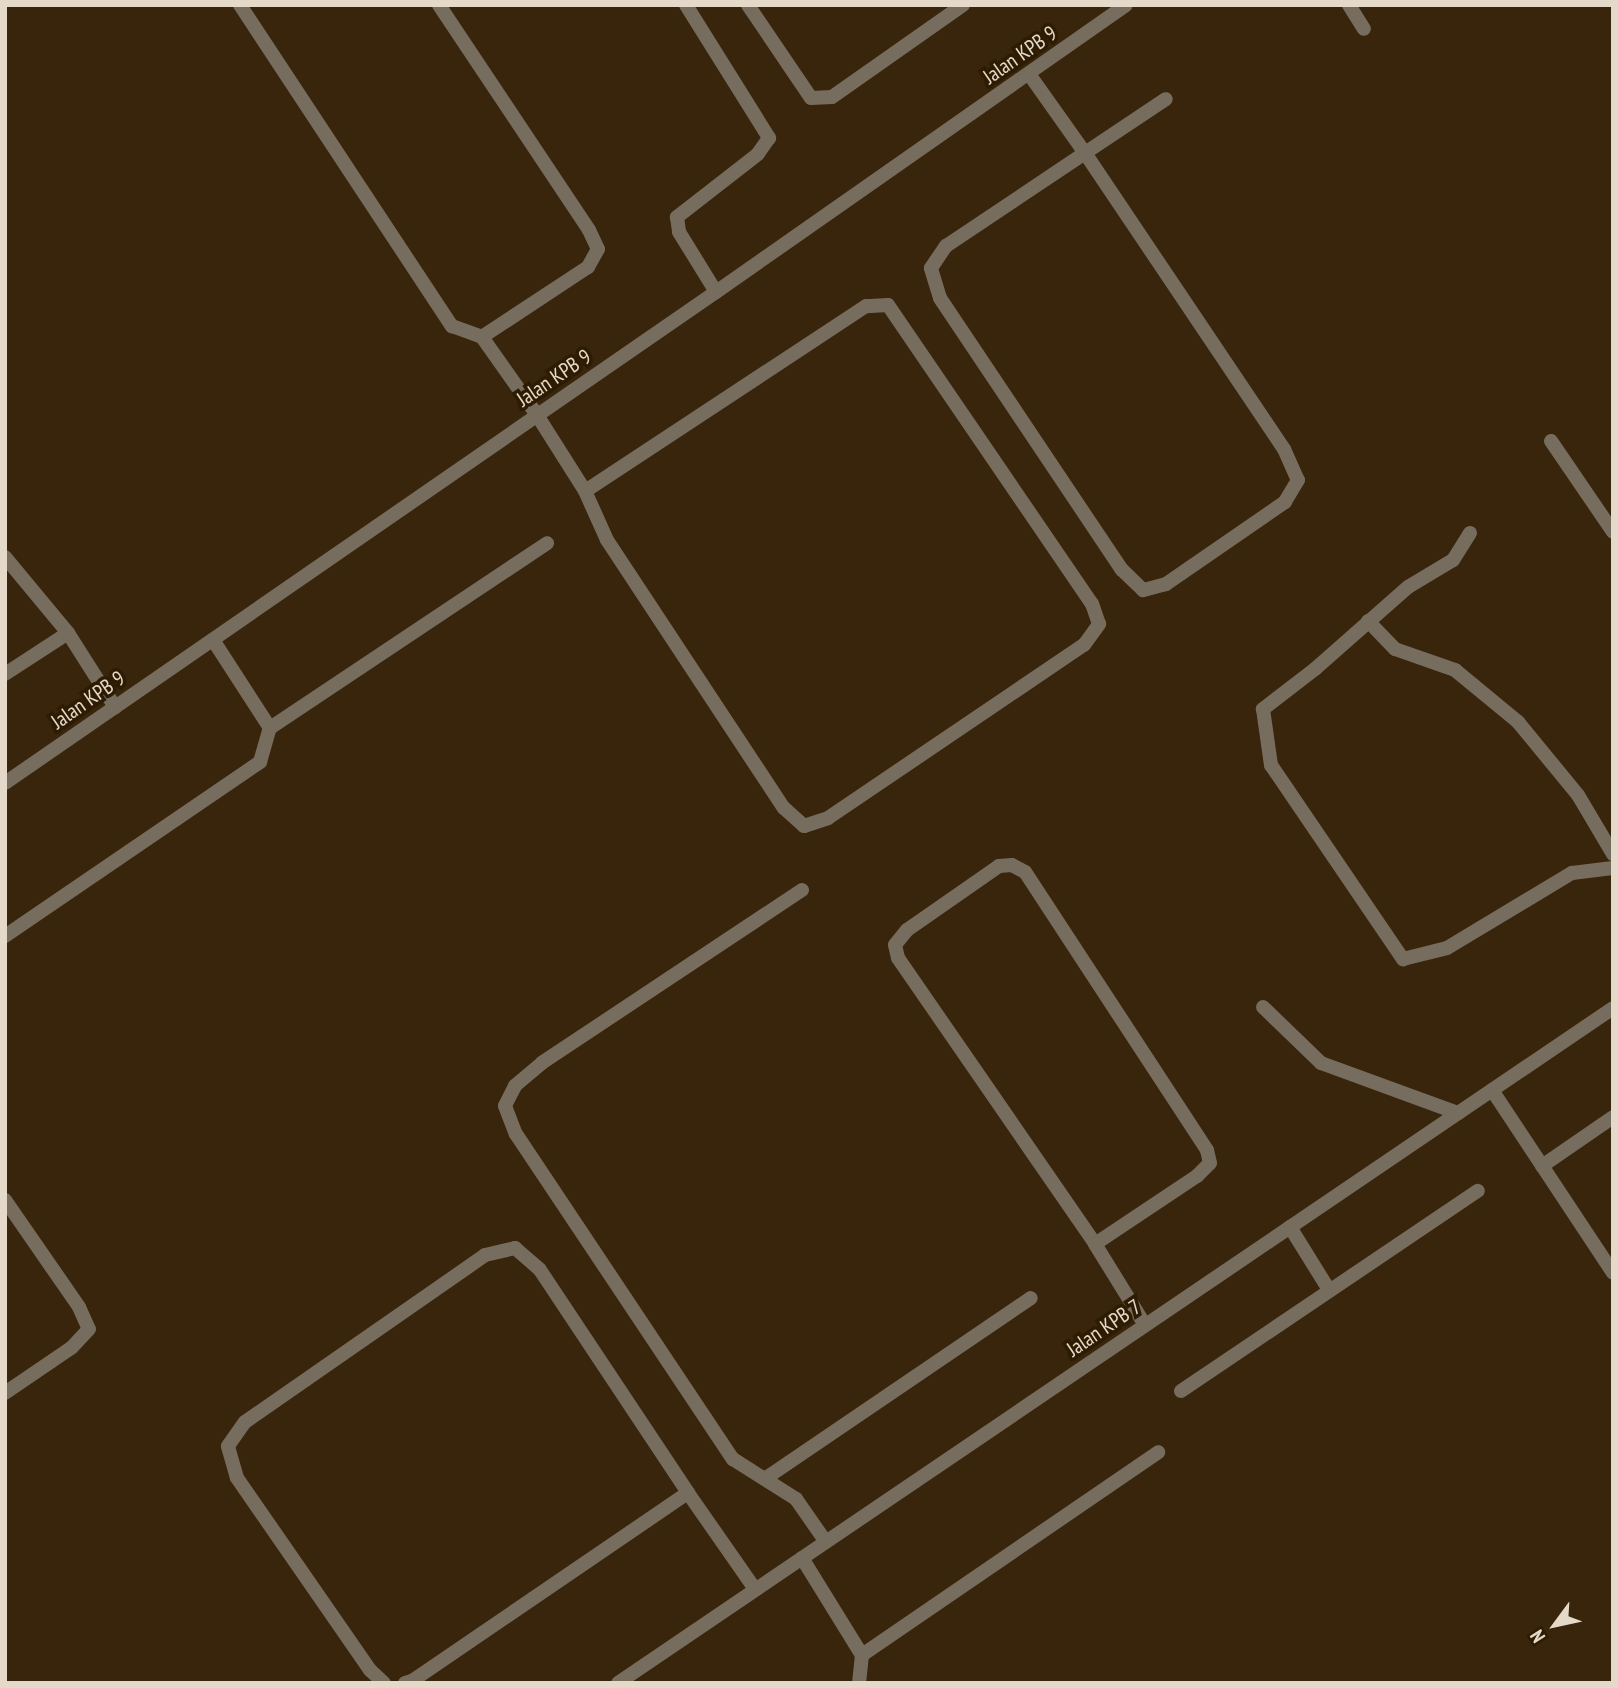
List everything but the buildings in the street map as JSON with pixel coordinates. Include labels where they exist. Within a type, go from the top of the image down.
[{"type":"street","points":[[240,5],[452,326],[482,337],[537,415],[585,491],[607,540],[784,808],[803,826],[828,818],[1084,645],[1100,624],[1092,604],[888,305],[866,306],[585,491]]},
{"type":"street","points":[[439,5],[589,230],[598,249],[588,267],[482,337]]},
{"type":"street","points":[[686,5],[769,138],[758,154],[677,217],[679,232],[716,292]]},
{"type":"street","points":[[748,5],[811,98],[832,97],[963,5]]},
{"type":"street","name":"Jalan KPB 9","points":[[5,783],[1126,5]]},
{"type":"street","points":[[1349,5],[1364,29]]},
{"type":"street","points":[[1029,74],[1085,153],[1284,449],[1298,480],[1285,502],[1166,584],[1143,590],[1122,570],[940,298],[931,268],[946,246],[1085,153],[1166,99]]},
{"type":"street","points":[[1551,441],[1613,532]]},
{"type":"street","points":[[1470,533],[1453,560],[1408,587],[1315,669],[1263,709],[1271,765],[1403,959],[1447,948],[1572,873],[1613,868]]},
{"type":"street","points":[[5,936],[260,762],[270,728],[547,543]]},
{"type":"street","points":[[5,557],[68,633],[115,707]]},
{"type":"street","points":[[1368,621],[1395,649],[1455,670],[1518,722],[1578,795],[1613,855]]},
{"type":"street","points":[[5,674],[68,633]]},
{"type":"street","points":[[213,640],[270,728]]},
{"type":"street","points":[[1095,1244],[1197,1176],[1210,1163],[1208,1150],[1025,872],[1012,864],[999,866],[907,930],[895,945],[898,958],[1095,1244],[1145,1325]]},
{"type":"street","points":[[802,890],[542,1063],[515,1086],[505,1106],[516,1134],[733,1459],[796,1499],[826,1542]]},
{"type":"street","points":[[1263,1007],[1321,1063],[1458,1113]]},
{"type":"street","name":"Jalan KPB 7","points":[[618,1683],[1613,1008]]},
{"type":"street","points":[[1492,1090],[1613,1273]]},
{"type":"street","points":[[1542,1166],[1613,1118]]},
{"type":"street","points":[[1181,1391],[1478,1191]]},
{"type":"street","points":[[5,1200],[79,1307],[89,1329],[71,1348],[5,1393]]},
{"type":"street","points":[[1290,1227],[1329,1290]]},
{"type":"street","points":[[384,1683],[370,1670],[237,1478],[228,1446],[245,1422],[485,1255],[515,1248],[540,1270],[755,1589]]},
{"type":"street","points":[[766,1478],[1031,1298]]},
{"type":"street","points":[[862,1655],[1158,1452]]},
{"type":"street","points":[[405,1683],[412,1681],[688,1493]]},
{"type":"street","points":[[802,1558],[862,1655],[859,1683]]}]
